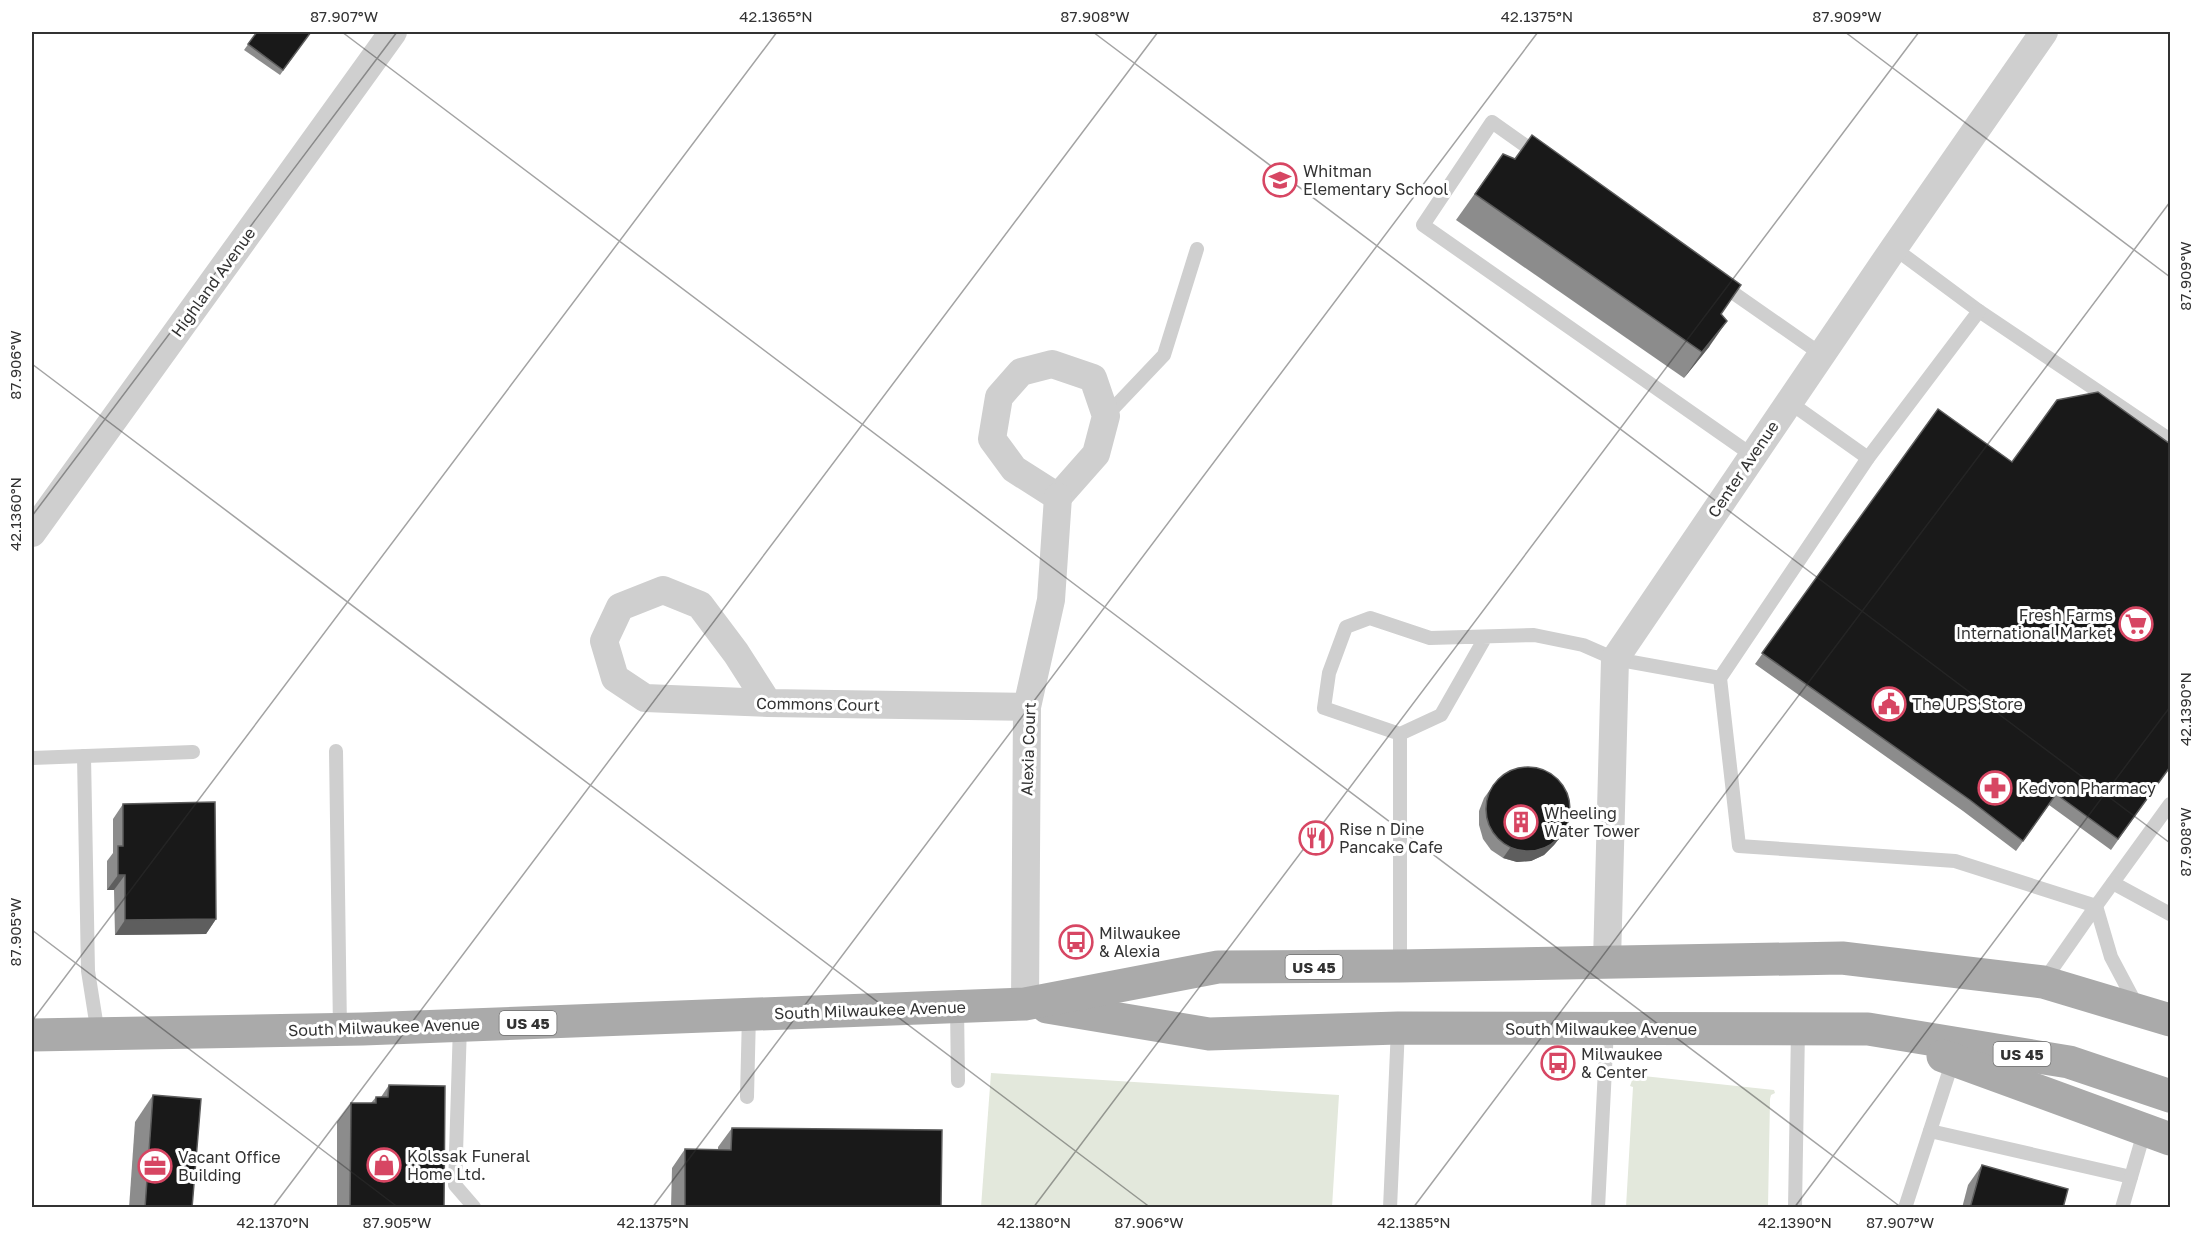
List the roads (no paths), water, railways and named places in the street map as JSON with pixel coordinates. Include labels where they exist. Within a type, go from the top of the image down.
[{"type":"main road","name":"South Milwaukee Avenue","points":[[32,1035],[340,1029],[1025,1004],[1218,967],[1842,958],[2043,982],[2170,1020]]},
{"type":"main road","name":"South Milwaukee Avenue","points":[[1025,1004],[1209,1034],[1398,1028],[1868,1029],[2069,1062],[2170,1096]]},
{"type":"main road","points":[[1868,1029],[2158,1134]]},
{"type":"street","name":"Highland Avenue","points":[[32,533],[393,32]]},
{"type":"street","name":"Center Avenue","points":[[1615,659],[1821,354],[2044,32]]},
{"type":"street","points":[[1052,364],[1093,378],[1106,416],[1096,454],[1058,497],[1014,469],[992,439],[999,397],[1021,372],[1052,364]]},
{"type":"street","name":"Alexia Court","points":[[1025,1004],[1027,707],[1051,600],[1058,497]]},
{"type":"street","name":"Commons Court","points":[[768,703],[736,653],[700,605],[663,590],[620,607],[604,641],[615,678],[645,698],[768,703],[1027,707]]},
{"type":"street","points":[[1607,961],[1615,659]]},
{"type":"lane","points":[[1551,164],[1492,122],[1423,225],[1752,456]]},
{"type":"lane","points":[[1894,248],[1979,311],[2170,438]]},
{"type":"lane","points":[[1106,416],[1164,355],[1197,249]]},
{"type":"lane","points":[[1707,275],[1821,354]]},
{"type":"lane","points":[[1979,311],[1868,458],[1720,678],[1739,846],[1955,861],[2096,906]]},
{"type":"lane","points":[[1789,402],[1868,458]]},
{"type":"lane","points":[[1485,638],[1441,715],[1400,734],[1323,708],[1329,672],[1346,627],[1370,618],[1430,638],[1534,635],[1582,645],[1615,659],[1720,678]]},
{"type":"lane","points":[[1400,734],[1400,966]]},
{"type":"lane","points":[[336,751],[340,1029]]},
{"type":"lane","points":[[32,758],[193,752]]},
{"type":"lane","points":[[84,756],[88,971],[98,1034]]},
{"type":"lane","points":[[2043,982],[2170,804]]},
{"type":"lane","points":[[2113,883],[2170,914]]},
{"type":"lane","points":[[2096,906],[2110,957],[2139,1010]]},
{"type":"lane","points":[[957,1006],[958,1081]]},
{"type":"lane","points":[[747,1097],[749,1014]]},
{"type":"lane","points":[[460,1025],[455,1185],[474,1207]]},
{"type":"lane","points":[[1390,1208],[1398,1028]]},
{"type":"lane","points":[[1598,1208],[1607,1029]]},
{"type":"lane","points":[[1795,1208],[1798,1029]]},
{"type":"lane","points":[[1905,1208],[1953,1060]]},
{"type":"lane","points":[[1930,1131],[2131,1177]]},
{"type":"lane","points":[[2122,1208],[2131,1177],[2158,1134]]},
{"type":"place","name":"Whitman Elementary School","points":[[1280,180]]},
{"type":"place","name":"Fresh Farms International Market","points":[[2136,624]]},
{"type":"place","name":"The UPS Store","points":[[1889,704]]},
{"type":"place","name":"Kedvon Pharmacy","points":[[1995,788]]},
{"type":"place","name":"Wheeling Water Tower","points":[[1521,822]]},
{"type":"place","name":"Rise n Dine Pancake Cafe","points":[[1316,838]]},
{"type":"place","name":"Milwaukee & Alexia","points":[[1076,942]]},
{"type":"place","name":"Milwaukee & Center","points":[[1558,1063]]},
{"type":"place","name":"Kolssak Funeral Home Ltd.","points":[[384,1165]]},
{"type":"place","name":"Vacant Office Building","points":[[155,1166]]}]
